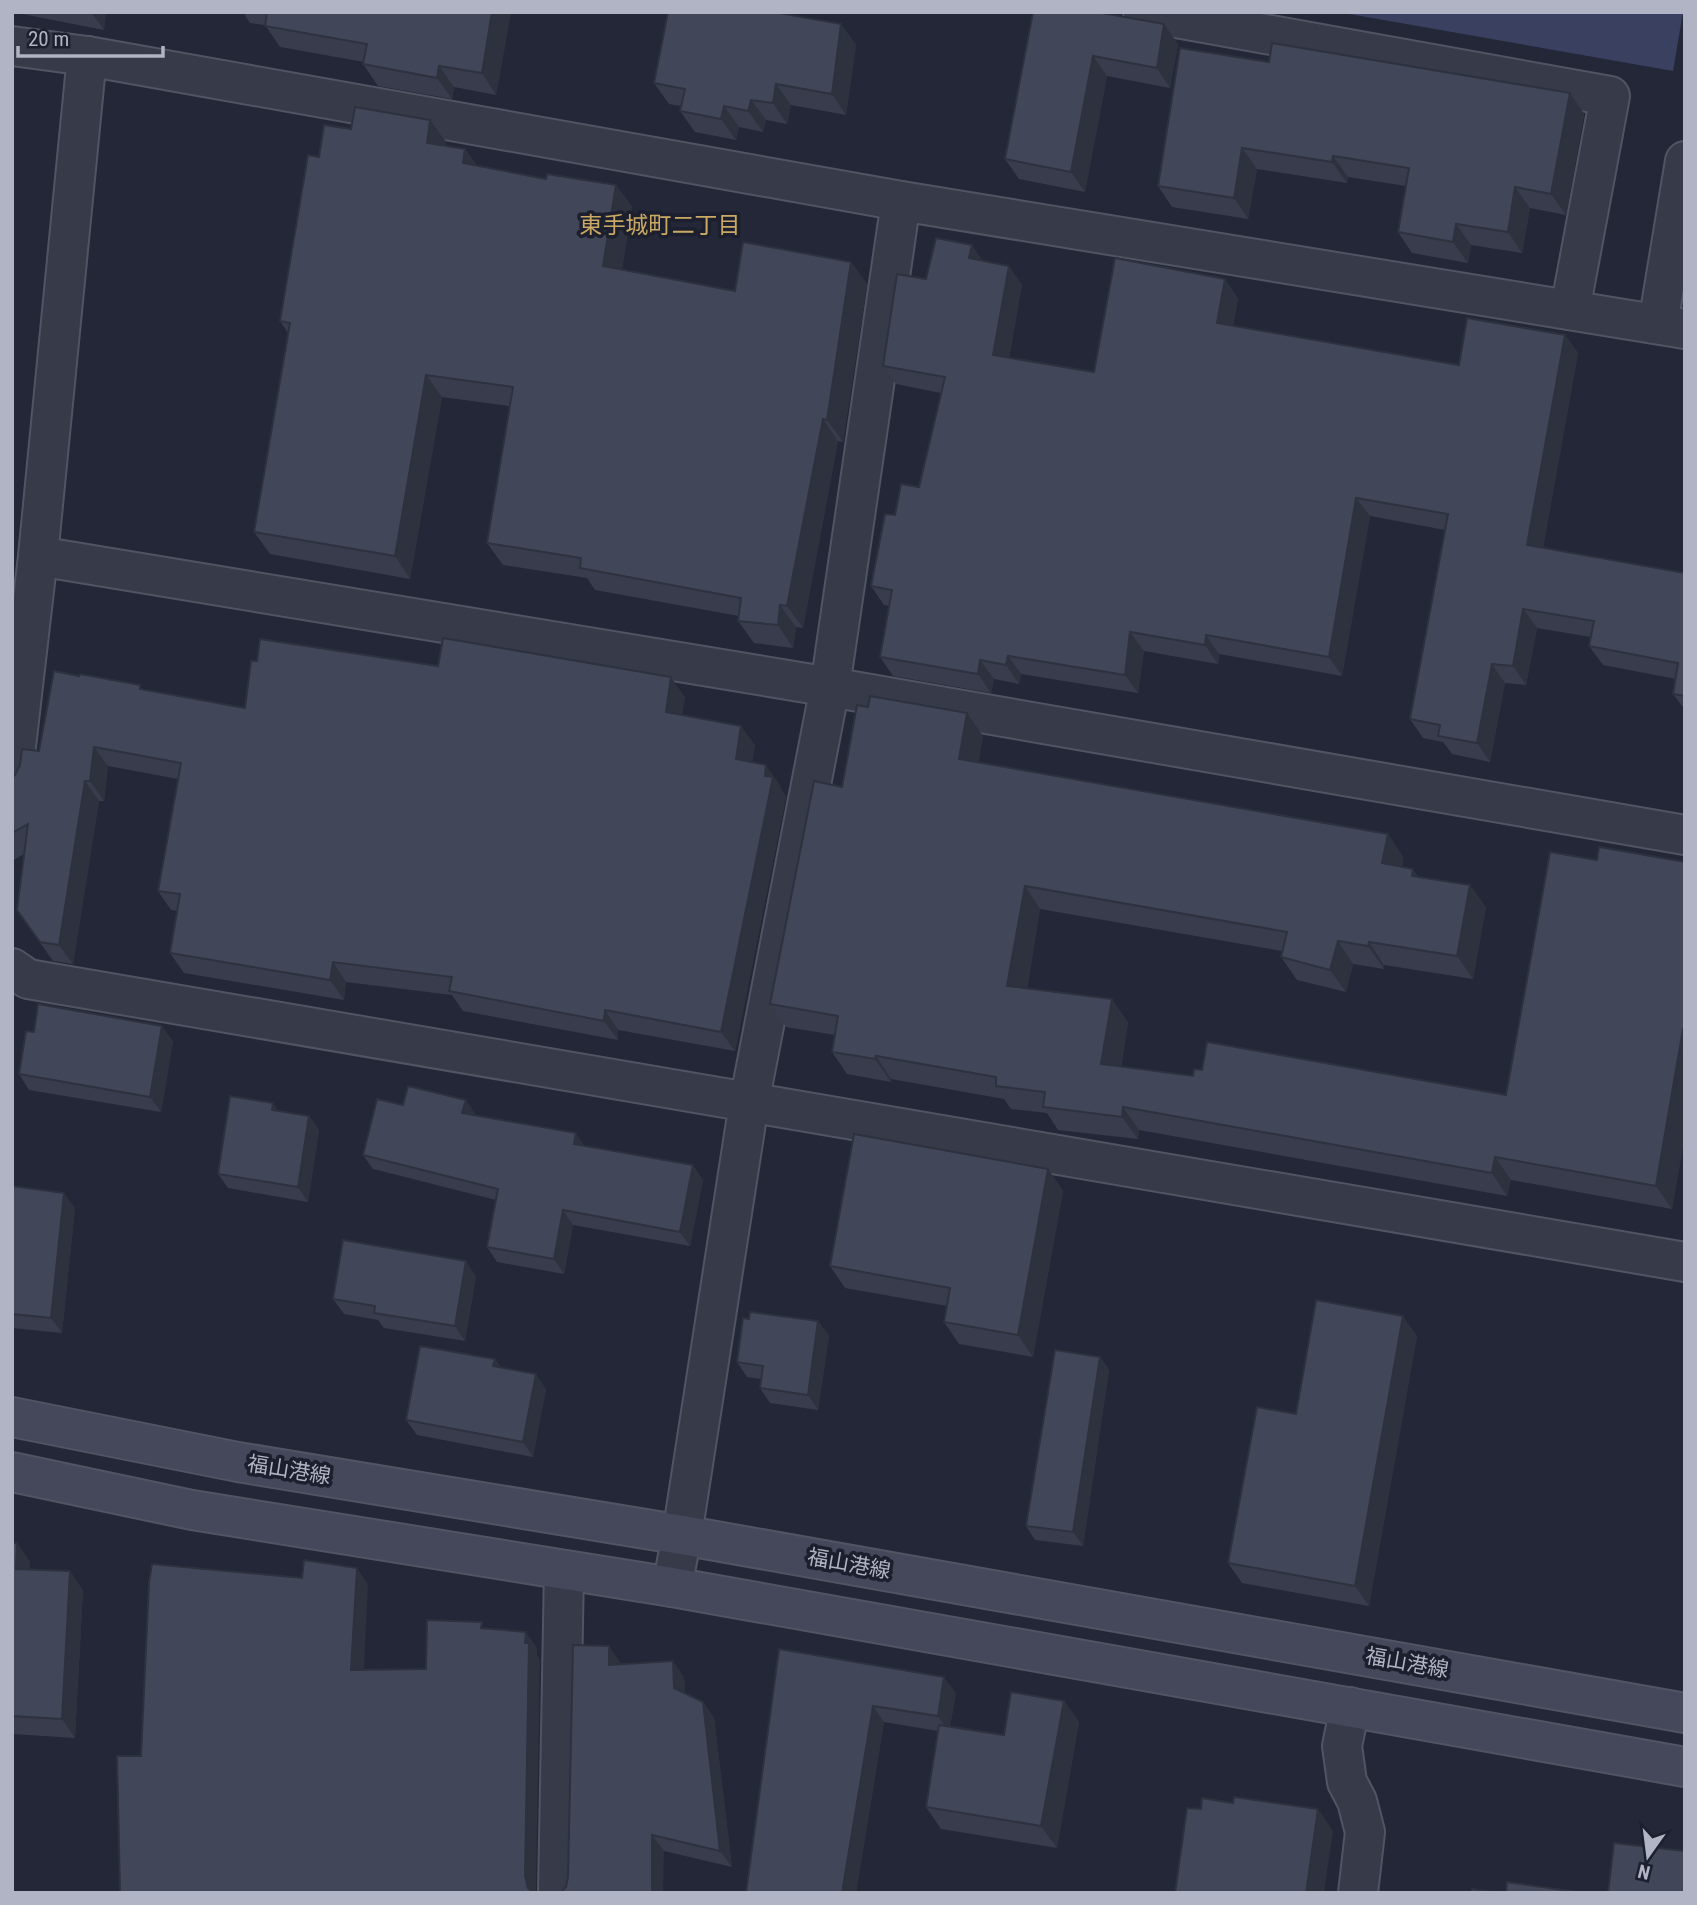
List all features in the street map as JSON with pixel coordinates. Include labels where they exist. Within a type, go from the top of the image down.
[{"type":"main road","name":"福山港線","points":[[12,1417],[238,1462],[682,1535],[1685,1713]]},
{"type":"main road","points":[[12,1472],[192,1510],[671,1587],[1685,1767]]},
{"type":"street","points":[[1143,12],[1610,96],[1570,310]]},
{"type":"street","points":[[12,46],[87,56],[901,201],[1671,327],[1685,161]]},
{"type":"street","points":[[12,781],[38,556],[87,56]]},
{"type":"street","points":[[671,1587],[682,1535],[749,1103],[830,687],[901,201]]},
{"type":"street","points":[[38,556],[830,687],[1685,835]]},
{"type":"street","points":[[12,968],[28,979],[1685,1262]]},
{"type":"street","points":[[558,1893],[564,1570]]},
{"type":"street","points":[[1350,1707],[1342,1746],[1347,1782],[1357,1801],[1365,1832],[1357,1893]]},
{"type":"water","points":[[1338,12],[1683,12],[1673,71]]},
{"type":"building","points":[[267,12],[492,12],[482,73],[439,66],[437,78],[363,64],[367,44],[265,26]]},
{"type":"building","points":[[668,12],[774,12],[841,24],[832,94],[776,84],[773,103],[751,100],[748,111],[724,106],[721,119],[680,111],[685,89],[654,83]]},
{"type":"building","points":[[1033,12],[1097,12],[1164,24],[1157,68],[1093,56],[1071,172],[1005,159]]},
{"type":"building","points":[[1272,43],[1570,93],[1551,194],[1515,187],[1508,232],[1456,224],[1453,242],[1398,232],[1409,168],[1333,156],[1332,162],[1242,148],[1234,198],[1158,186],[1180,48],[1269,62]]},
{"type":"building","points":[[355,107],[430,120],[427,143],[465,149],[463,163],[546,179],[547,174],[616,185],[603,266],[735,291],[743,242],[851,262],[827,420],[823,419],[787,606],[780,605],[778,625],[738,621],[741,598],[580,568],[581,558],[487,543],[513,387],[426,375],[395,556],[254,532],[290,323],[280,321],[308,155],[319,157],[324,125],[351,129]]},
{"type":"building","points":[[936,238],[972,245],[969,258],[1009,266],[993,355],[1094,372],[1115,258],[1225,279],[1217,323],[1459,365],[1467,318],[1565,335],[1527,545],[1685,573],[1685,696],[1673,694],[1678,663],[1589,646],[1594,621],[1523,609],[1513,666],[1492,664],[1477,743],[1438,736],[1440,725],[1410,719],[1448,514],[1356,498],[1329,657],[1206,635],[1205,645],[1130,632],[1125,675],[1008,656],[1006,665],[980,660],[978,674],[880,657],[892,590],[871,586],[885,514],[895,515],[901,484],[919,487],[945,377],[883,366],[897,274],[926,279]]},
{"type":"building","points":[[443,638],[671,677],[666,712],[741,726],[736,759],[766,765],[765,776],[773,777],[721,1032],[605,1010],[604,1021],[449,991],[452,977],[333,962],[330,980],[170,953],[180,894],[158,891],[181,763],[94,747],[90,781],[85,781],[59,945],[40,942],[17,910],[28,824],[12,833],[12,777],[20,765],[22,749],[39,751],[54,671],[140,685],[140,689],[245,708],[251,661],[257,661],[260,639],[438,666]]},
{"type":"building","points":[[870,696],[967,713],[959,759],[1388,834],[1382,863],[1413,869],[1412,876],[1470,885],[1457,956],[1369,942],[1368,946],[1338,941],[1330,970],[1281,957],[1287,932],[1025,886],[1007,986],[1112,999],[1101,1064],[1193,1076],[1194,1069],[1202,1070],[1207,1042],[1506,1095],[1550,852],[1597,860],[1599,847],[1685,862],[1685,1029],[1656,1186],[1495,1157],[1492,1173],[1123,1107],[1122,1117],[1043,1107],[1045,1092],[996,1086],[996,1077],[876,1056],[875,1059],[832,1052],[838,1016],[770,1004],[814,781],[842,787],[857,705],[868,707]]},
{"type":"building","points":[[38,1004],[162,1026],[150,1097],[19,1074],[26,1031],[34,1032]]},
{"type":"building","points":[[408,1086],[466,1100],[462,1113],[576,1133],[574,1144],[693,1165],[680,1232],[563,1210],[554,1259],[487,1247],[498,1189],[363,1155],[377,1099],[403,1105]]},
{"type":"building","points":[[230,1096],[273,1103],[272,1110],[309,1116],[298,1187],[218,1174]]},
{"type":"building","points":[[854,1134],[1048,1169],[1018,1335],[944,1322],[950,1288],[830,1266]]},
{"type":"building","points":[[12,1186],[64,1193],[51,1318],[12,1314]]},
{"type":"building","points":[[343,1240],[466,1261],[455,1326],[374,1313],[375,1306],[333,1299]]},
{"type":"building","points":[[1316,1300],[1403,1316],[1355,1586],[1228,1563],[1257,1407],[1296,1414]]},
{"type":"building","points":[[750,1312],[818,1321],[808,1395],[760,1388],[763,1366],[737,1362],[743,1318],[749,1319]]},
{"type":"building","points":[[420,1346],[495,1359],[493,1366],[536,1374],[523,1442],[406,1420]]},
{"type":"building","points":[[1055,1350],[1100,1357],[1073,1532],[1026,1526]]},
{"type":"building","points":[[12,1543],[17,1543],[16,1569],[70,1571],[62,1719],[12,1716]]},
{"type":"building","points":[[304,1560],[357,1568],[351,1670],[426,1669],[427,1620],[482,1622],[481,1628],[526,1632],[525,1643],[529,1643],[525,1876],[528,1888],[533,1893],[120,1893],[117,1756],[141,1756],[152,1564],[302,1578]]},
{"type":"building","points":[[573,1645],[609,1646],[609,1665],[673,1661],[674,1688],[703,1702],[720,1851],[652,1835],[652,1893],[560,1893],[566,1887],[568,1877]]},
{"type":"building","points":[[779,1649],[944,1677],[938,1716],[873,1706],[842,1893],[746,1893]]},
{"type":"building","points":[[1011,1692],[1064,1701],[1041,1826],[926,1807],[939,1725],[1004,1735]]},
{"type":"building","points":[[1234,1797],[1318,1809],[1306,1893],[1175,1893],[1187,1808],[1201,1809],[1202,1798],[1233,1803]]},
{"type":"building","points":[[1614,1843],[1685,1851],[1685,1893],[1608,1893]]},
{"type":"building","points":[[1507,1882],[1585,1893],[1506,1893]]},
{"type":"building","points":[[1472,1889],[1499,1893],[1471,1893]]},
{"type":"district","name":"東手城町二丁目","points":[[660,225]]}]
